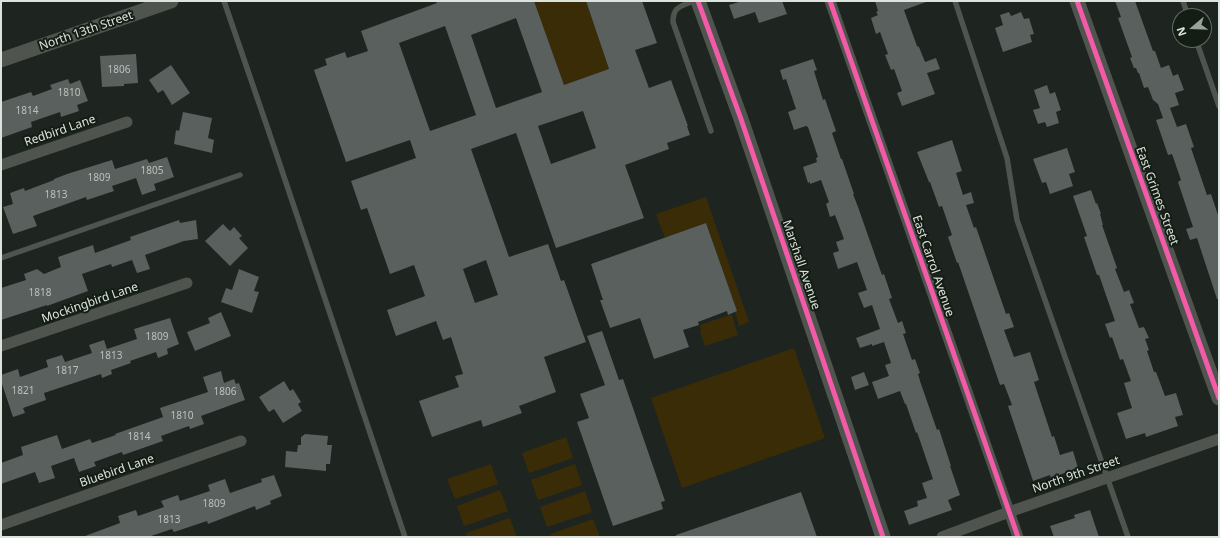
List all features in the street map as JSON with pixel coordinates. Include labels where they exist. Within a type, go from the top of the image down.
[{"type":"street","name":"North 13th Street","points":[[1,60],[171,1]]},
{"type":"street","name":"Marshall Avenue","points":[[698,1],[741,119],[883,537]]},
{"type":"street","name":"East Carrol Avenue","points":[[830,1],[1018,537]]},
{"type":"street","name":"East Grimes Street","points":[[1077,1],[1219,398]]},
{"type":"street","name":"Redbird Lane","points":[[1,165],[127,122]]},
{"type":"street","name":"Mockingbird Lane","points":[[1,346],[187,283]]},
{"type":"street","name":"North 9th Street","points":[[942,537],[1009,512],[1219,439]]},
{"type":"street","name":"Bluebird Lane","points":[[1,525],[241,441]]},
{"type":"lane","points":[[224,1],[406,537]]},
{"type":"lane","points":[[693,1],[676,9],[673,13],[673,22],[711,131]]},
{"type":"lane","points":[[955,1],[1007,158],[1017,220],[1128,537]]},
{"type":"lane","points":[[1199,48],[1219,106]]},
{"type":"lane","points":[[1,258],[240,175]]},
{"type":"shaded area","points":[[534,1],[586,1],[615,87],[594,75],[564,85]]},
{"type":"shaded area","points":[[706,197],[749,322],[739,326],[735,312],[737,311],[706,223],[665,238],[656,214]]},
{"type":"shaded area","points":[[732,315],[738,335],[705,346],[700,331],[700,325]]},
{"type":"shaded area","points":[[794,348],[825,438],[682,488],[651,398]]},
{"type":"shaded area","points":[[566,437],[573,458],[529,473],[522,453]]},
{"type":"shaded area","points":[[491,464],[498,484],[455,499],[447,479]]},
{"type":"shaded area","points":[[575,464],[582,485],[538,500],[531,480]]},
{"type":"shaded area","points":[[500,490],[508,511],[464,526],[457,506]]},
{"type":"shaded area","points":[[585,491],[592,512],[547,527],[540,507]]},
{"type":"shaded area","points":[[510,518],[517,537],[467,537],[466,533]]},
{"type":"shaded area","points":[[593,519],[600,537],[551,537],[550,534]]},
{"type":"building","points":[[436,1],[534,1],[564,85],[609,69],[586,1],[642,1],[657,43],[635,50],[649,88],[671,80],[690,135],[667,143],[669,149],[625,165],[644,218],[556,248],[516,133],[471,149],[509,257],[548,244],[561,281],[564,280],[586,342],[544,357],[556,392],[519,406],[522,413],[483,427],[481,420],[432,437],[419,401],[459,387],[455,376],[463,374],[451,337],[443,340],[436,321],[396,336],[387,310],[425,296],[414,265],[390,274],[367,208],[361,210],[351,181],[416,158],[410,140],[346,162],[314,70],[327,65],[325,59],[345,52],[347,58],[368,51],[361,31],[437,3]],"holes":[[[516,18],[542,92],[496,108],[471,35]],[[445,26],[476,115],[430,131],[399,43]],[[583,111],[596,148],[551,164],[538,126]],[[486,260],[498,295],[475,303],[463,269]]]},
{"type":"building","points":[[742,1],[782,1],[787,14],[759,23],[755,12],[734,19],[729,5]]},
{"type":"building","points":[[875,1],[926,1],[904,10],[917,46],[919,47],[925,62],[936,58],[940,69],[927,73],[935,94],[902,106],[897,93],[902,91],[894,69],[891,70],[885,55],[888,54],[880,32],[876,34],[871,18],[878,15],[876,12],[878,11]]},
{"type":"building","points":[[1115,1],[1135,1],[1153,51],[1155,51],[1161,68],[1169,65],[1173,76],[1178,74],[1184,90],[1175,93],[1179,105],[1170,108],[1177,127],[1186,124],[1194,147],[1191,148],[1207,195],[1211,194],[1219,218],[1219,299],[1217,299],[1197,238],[1190,240],[1186,229],[1193,227],[1178,182],[1181,180],[1172,154],[1168,155],[1156,120],[1163,118],[1158,104],[1153,100],[1148,87],[1144,88],[1139,73],[1136,68],[1134,68],[1130,58],[1132,57],[1118,18],[1121,17]]},
{"type":"building","points":[[1009,12],[1011,16],[1021,12],[1024,19],[1029,18],[1034,34],[1030,35],[1032,42],[1003,52],[995,28],[1003,25],[1000,15]]},
{"type":"building","points":[[136,54],[138,83],[124,84],[124,86],[102,87],[100,56]]},
{"type":"building","points":[[813,59],[817,70],[814,71],[823,100],[825,99],[836,131],[832,133],[882,275],[884,274],[892,298],[889,299],[898,323],[902,321],[906,333],[903,334],[912,360],[915,359],[920,373],[918,374],[921,384],[937,430],[939,429],[960,495],[948,500],[952,510],[909,525],[904,511],[918,506],[917,501],[927,498],[922,483],[933,479],[917,432],[916,433],[900,391],[878,399],[872,382],[889,376],[885,365],[891,363],[884,342],[860,348],[856,338],[880,329],[872,305],[864,308],[858,293],[867,290],[857,262],[838,269],[833,253],[839,251],[836,242],[844,239],[835,215],[830,217],[826,204],[829,202],[821,180],[810,184],[810,182],[808,183],[803,167],[817,162],[816,158],[818,157],[808,127],[806,126],[794,130],[788,112],[796,109],[786,79],[783,80],[780,70]]},
{"type":"building","points":[[171,65],[190,93],[172,105],[163,90],[158,93],[149,80]]},
{"type":"building","points":[[68,79],[70,84],[80,80],[88,101],[77,105],[79,111],[61,117],[60,112],[31,122],[32,127],[1,138],[1,102],[31,92],[33,96],[52,89],[50,85]]},
{"type":"building","points":[[1047,85],[1050,94],[1055,92],[1061,110],[1056,112],[1059,123],[1047,127],[1045,122],[1038,124],[1033,110],[1040,108],[1034,90]]},
{"type":"building","points":[[183,112],[212,118],[208,138],[214,140],[212,153],[174,144],[176,130],[179,131]]},
{"type":"building","points":[[952,140],[962,171],[956,173],[963,195],[971,192],[974,203],[966,205],[974,228],[976,227],[1006,314],[1009,313],[1014,327],[1004,330],[1014,357],[1030,352],[1039,380],[1034,382],[1052,437],[1054,436],[1060,455],[1073,451],[1078,468],[1051,478],[1050,475],[1033,481],[1008,406],[1012,405],[1004,384],[1000,385],[948,237],[952,235],[942,206],[939,207],[917,152]]},
{"type":"building","points":[[1067,148],[1075,172],[1069,174],[1073,186],[1050,194],[1046,182],[1042,183],[1033,159]]},
{"type":"building","points":[[167,157],[174,177],[154,184],[156,190],[142,195],[136,178],[112,186],[114,191],[87,200],[86,197],[33,216],[37,226],[13,234],[3,207],[13,204],[10,193],[24,188],[25,191],[67,174],[112,160],[115,169],[147,159],[149,163]]},
{"type":"building","points":[[1091,190],[1101,214],[1102,225],[1117,268],[1115,269],[1124,292],[1129,290],[1134,303],[1130,304],[1139,328],[1144,327],[1149,338],[1145,339],[1149,350],[1147,351],[1154,372],[1156,372],[1165,396],[1176,393],[1183,415],[1175,417],[1178,426],[1146,437],[1145,433],[1126,439],[1117,413],[1132,408],[1124,383],[1131,381],[1123,359],[1120,360],[1112,337],[1110,338],[1105,324],[1115,321],[1084,237],[1087,236],[1073,196]]},
{"type":"building","points":[[179,220],[180,223],[196,220],[198,239],[184,241],[145,255],[150,269],[137,273],[132,260],[112,267],[111,264],[82,274],[88,291],[47,306],[1,320],[1,288],[26,280],[24,274],[37,269],[44,274],[61,267],[58,257],[93,245],[95,253],[131,240],[130,237]]},
{"type":"building","points":[[706,223],[737,311],[728,315],[727,311],[698,322],[699,325],[683,330],[689,347],[654,359],[640,318],[610,328],[600,300],[603,300],[591,264]]},
{"type":"building","points":[[223,224],[230,231],[234,227],[242,236],[239,238],[248,248],[230,266],[205,241]]},
{"type":"building","points":[[239,269],[259,277],[254,291],[259,292],[252,313],[221,302],[226,288],[232,290]]},
{"type":"building","points":[[221,312],[231,336],[195,351],[187,332],[210,323],[208,318]]},
{"type":"building","points":[[170,318],[179,344],[167,349],[168,354],[158,358],[156,352],[130,361],[131,363],[111,370],[112,374],[102,378],[101,374],[44,393],[46,400],[23,408],[25,413],[13,417],[1,381],[1,375],[18,369],[20,377],[48,367],[46,360],[62,355],[65,362],[92,353],[89,345],[104,340],[107,349],[137,339],[134,329]]},
{"type":"building","points":[[602,331],[619,380],[623,379],[665,501],[661,502],[663,509],[613,526],[577,422],[589,418],[580,394],[605,385],[587,336]]},
{"type":"building","points":[[221,371],[224,383],[234,379],[236,384],[239,383],[245,400],[201,416],[204,424],[190,429],[189,426],[161,436],[163,441],[123,455],[122,452],[94,462],[96,466],[79,472],[74,458],[51,466],[55,478],[39,483],[35,472],[1,484],[1,463],[23,455],[21,447],[57,435],[62,449],[90,439],[92,443],[116,435],[115,434],[163,417],[160,408],[208,392],[203,377]]},
{"type":"building","points":[[864,372],[869,385],[855,390],[851,377]]},
{"type":"building","points":[[284,381],[290,391],[293,389],[301,402],[298,404],[302,411],[283,423],[274,409],[269,412],[259,397]]},
{"type":"building","points":[[305,434],[328,436],[327,445],[332,445],[330,464],[326,464],[326,471],[285,467],[286,451],[297,452],[298,445],[301,445],[301,437]]},
{"type":"building","points":[[274,475],[282,496],[270,501],[271,504],[256,510],[255,506],[208,524],[207,521],[174,532],[172,529],[148,537],[85,537],[120,523],[118,516],[136,510],[138,516],[164,507],[161,501],[178,495],[180,501],[210,491],[208,485],[225,479],[230,493],[262,482],[261,479]]},
{"type":"building","points":[[801,492],[817,537],[676,537],[676,535]]},
{"type":"building","points":[[1090,510],[1099,537],[1054,537],[1050,526],[1075,518],[1074,515]]},
{"type":"cycle path","points":[[698,1],[741,119],[883,537]]},
{"type":"cycle path","points":[[830,1],[1018,537]]},
{"type":"cycle path","points":[[1077,1],[1219,398]]}]
